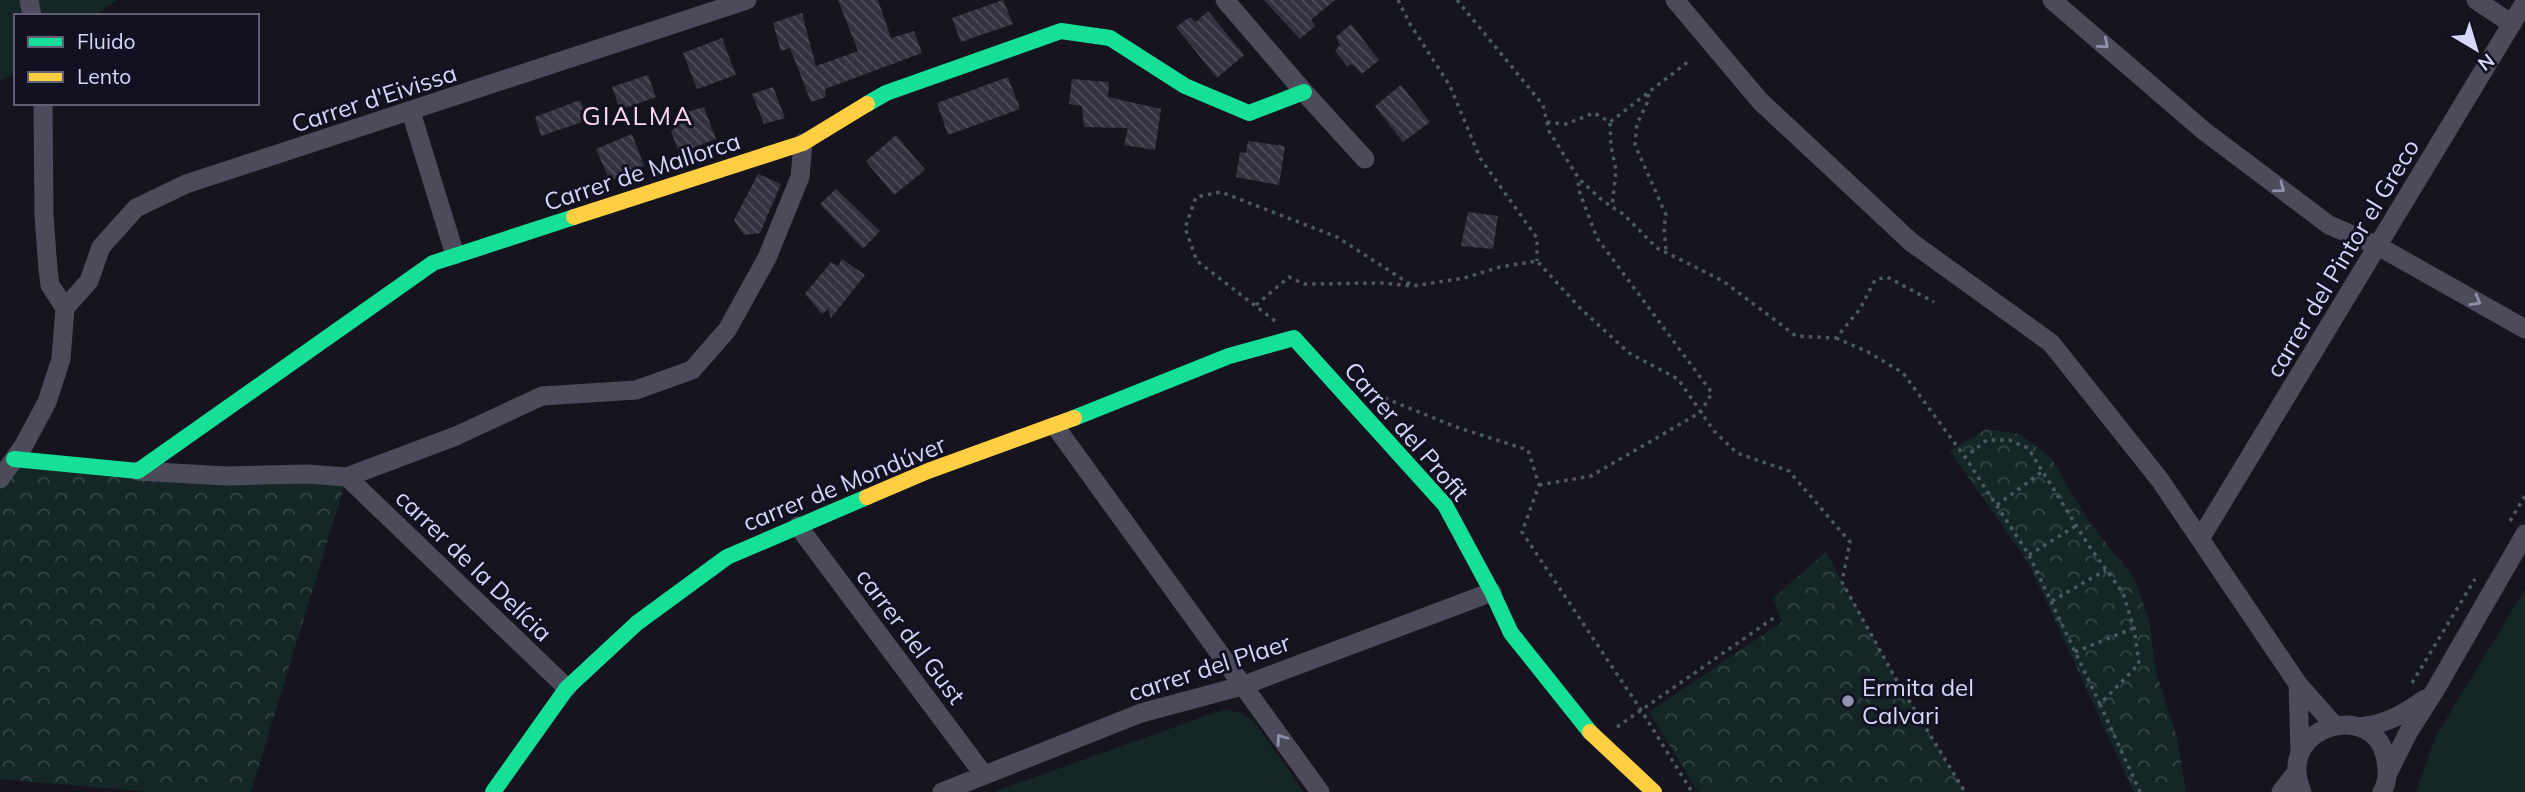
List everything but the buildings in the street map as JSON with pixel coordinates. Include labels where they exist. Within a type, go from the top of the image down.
[{"type":"street","name":"Carrer d'Eivissa","points":[[65,308],[89,281],[101,247],[136,208],[186,184],[747,0]]},
{"type":"street","points":[[1225,0],[1365,159]]},
{"type":"street","points":[[1675,0],[1760,101],[1911,242],[2051,343],[2160,480],[2298,684],[2334,725]]},
{"type":"street","points":[[2052,0],[2204,131],[2329,225],[2378,246],[2525,329]]},
{"type":"street","points":[[2476,0],[2512,24]]},
{"type":"street","name":"carrer del Pintor el Greco","points":[[2200,539],[2525,2]]},
{"type":"street","name":"Carrer de Mallorca","points":[[138,471],[433,263],[803,143],[886,93],[1061,31],[1110,38],[1185,86],[1249,113],[1304,92]]},
{"type":"street","points":[[0,479],[15,459],[47,402],[61,359],[65,308],[50,285],[48,268],[44,216],[43,105]]},
{"type":"street","points":[[411,112],[455,255]]},
{"type":"street","points":[[15,459],[226,476],[307,474],[348,477],[456,436],[542,396],[636,390],[692,370],[727,330],[767,258],[800,177],[803,143]]},
{"type":"street","name":"carrer de Mondúver","points":[[492,792],[567,688],[637,623],[727,556],[928,471],[1055,426],[1229,356],[1293,338]]},
{"type":"street","name":"Carrer del Profit","points":[[1293,338],[1446,505],[1511,634],[1598,740],[1654,792]]},
{"type":"street","points":[[1055,426],[1320,792]]},
{"type":"street","name":"carrer de la Delícia","points":[[348,477],[567,688]]},
{"type":"street","name":"carrer del Gust","points":[[798,526],[984,775]]},
{"type":"street","points":[[2382,792],[2388,773],[2409,731],[2525,534]]},
{"type":"street","name":"carrer del Plaer","points":[[942,792],[1141,713],[1242,686],[1492,592]]},
{"type":"street","points":[[2281,792],[2299,783],[2298,684]]},
{"type":"street","points":[[2300,751],[2314,734],[2334,725],[2360,727],[2381,724],[2406,712],[2434,692]]},
{"type":"street","points":[[2360,727],[2375,738],[2385,754],[2388,773]]},
{"type":"path","points":[[1398,0],[1410,24],[1450,86],[1480,158],[1537,238],[1536,261],[1580,308],[1629,353],[1678,379],[1714,431],[1737,453],[1788,471],[1850,542],[1842,582],[1897,681],[1965,792]]},
{"type":"path","points":[[1457,0],[1543,105],[1549,131],[1579,179],[1623,214],[1657,247],[1723,281],[1796,336],[1836,338],[1868,352],[1903,373],[1965,457],[2029,555],[2140,792]]},
{"type":"path","points":[[1610,122],[1689,61]]},
{"type":"path","points":[[1648,94],[1649,99],[1637,124],[1635,145],[1667,215],[1664,227],[1666,252]]},
{"type":"path","points":[[1547,122],[1566,124],[1594,113],[1610,122]]},
{"type":"path","points":[[1610,122],[1616,170],[1612,207]]},
{"type":"path","points":[[1539,485],[1591,476],[1701,412],[1712,393],[1597,238],[1578,188],[1579,179]]},
{"type":"path","points":[[1293,338],[1256,305],[1198,261],[1185,228],[1196,197],[1221,191],[1337,237],[1413,286]]},
{"type":"path","points":[[1256,305],[1289,277],[1304,284],[1385,283],[1413,286],[1464,278],[1500,267],[1536,261]]},
{"type":"path","points":[[1836,338],[1860,309],[1875,279],[1887,277],[1934,302]]},
{"type":"path","points":[[1370,393],[1456,427],[1528,450],[1539,485],[1522,532],[1641,710],[1692,792]]},
{"type":"path","points":[[1965,457],[1987,440],[2009,440],[2028,448],[2123,593],[2134,628],[2139,664],[2099,704]]},
{"type":"path","points":[[1997,505],[2043,471]]},
{"type":"path","points":[[2029,555],[2077,525]]},
{"type":"path","points":[[2052,601],[2106,570]]},
{"type":"path","points":[[1598,740],[1775,617]]},
{"type":"path","points":[[2075,652],[2134,628]]},
{"type":"green space","points":[[0,0],[117,0],[98,14],[14,14],[14,72],[0,82]]},
{"type":"green space","points":[[1986,429],[2020,434],[2052,459],[2089,522],[2135,579],[2150,623],[2155,668],[2177,738],[2186,792],[2134,792],[2029,564],[1950,451]]},
{"type":"green space","points":[[14,459],[347,477],[251,792],[148,792],[0,779],[0,479]]},
{"type":"green space","points":[[1826,552],[1897,681],[1965,792],[1698,792],[1649,712],[1782,622],[1773,598]]},
{"type":"green space","points":[[2525,589],[2525,792],[2416,792],[2436,736]]},
{"type":"green space","points":[[1225,709],[1241,713],[1254,721],[1304,792],[993,792]]},
{"type":"traffic: fast","points":[[867,104],[886,93],[1061,31],[1110,38],[1185,86],[1249,113],[1304,92]]},
{"type":"traffic: fast","points":[[14,459],[138,471],[433,263],[574,217]]},
{"type":"traffic: fast","points":[[1074,418],[1229,356],[1294,338],[1445,505],[1511,633],[1590,732]]},
{"type":"traffic: fast","points":[[493,792],[567,688],[637,623],[727,557],[867,497]]},
{"type":"traffic: slow","points":[[574,217],[803,143],[867,104]]},
{"type":"traffic: slow","points":[[867,497],[928,471],[1074,418]]},
{"type":"traffic: slow","points":[[1590,732],[1654,792]]},
{"type":"place","name":"Ermita del Calvari","points":[[1848,701]]},
{"type":"district","name":"GIALMA","points":[[638,115]]}]
